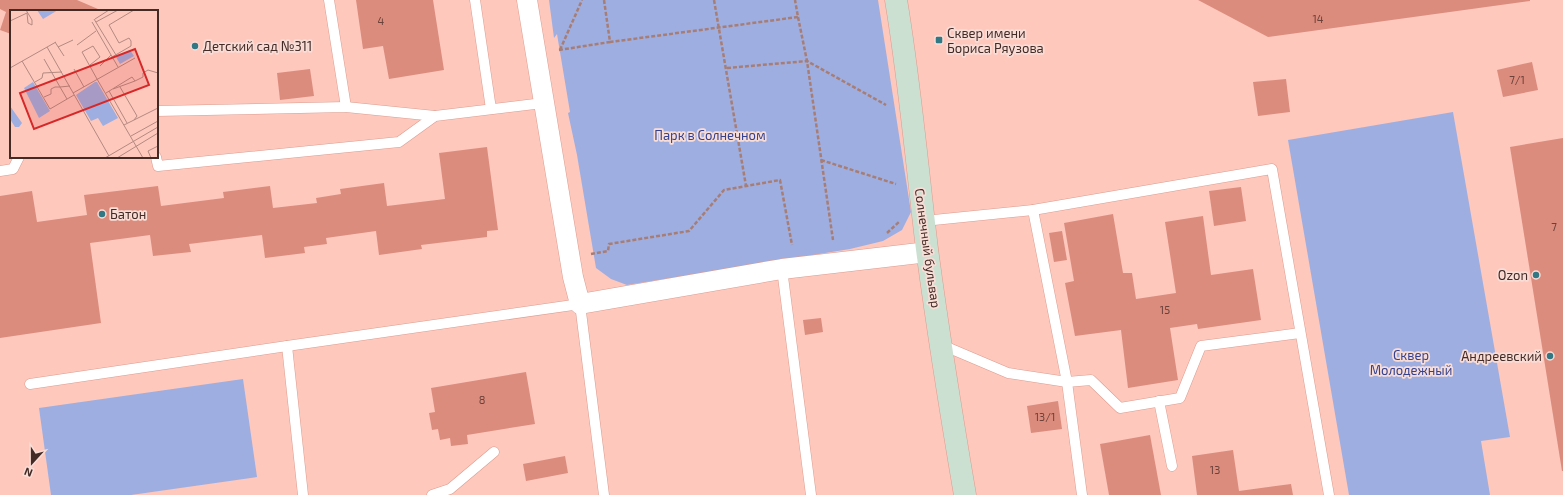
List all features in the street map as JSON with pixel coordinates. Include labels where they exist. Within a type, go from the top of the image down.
[{"type":"street","points":[[527,0],[573,276],[580,304],[782,269],[928,252]]},
{"type":"street","name":"Солнечный бульвар","points":[[896,0],[903,40],[914,218],[928,252],[965,495]]},
{"type":"lane","points":[[329,0],[346,107]]},
{"type":"lane","points":[[475,0],[491,108]]},
{"type":"lane","points":[[158,112],[346,107],[435,116],[491,108],[543,103]]},
{"type":"lane","points":[[156,158],[158,166],[399,142],[435,116]]},
{"type":"lane","points":[[0,171],[13,169],[18,158]]},
{"type":"lane","points":[[914,218],[1033,210],[1272,169],[1329,495]]},
{"type":"lane","points":[[1033,210],[1066,382],[1082,495]]},
{"type":"lane","points":[[782,269],[811,495]]},
{"type":"lane","points":[[30,384],[580,304],[604,495]]},
{"type":"lane","points":[[942,345],[1008,373],[1066,382],[1090,380],[1120,408],[1180,398],[1201,346],[1300,333]]},
{"type":"lane","points":[[287,346],[304,495]]},
{"type":"lane","points":[[1159,401],[1172,466]]},
{"type":"lane","points":[[432,495],[450,490],[494,452]]},
{"type":"path","points":[[560,50],[582,0]]},
{"type":"path","points":[[604,0],[610,42]]},
{"type":"path","points":[[714,0],[720,26],[746,186]]},
{"type":"path","points":[[795,0],[807,61],[833,241]]},
{"type":"path","points":[[554,51],[720,26],[798,17]]},
{"type":"path","points":[[727,68],[807,61],[887,105]]},
{"type":"path","points":[[821,160],[896,185]]},
{"type":"path","points":[[588,254],[608,252],[609,244],[689,231],[724,190],[780,180],[793,248]]},
{"type":"path","points":[[882,238],[914,218]]},
{"type":"green space","name":"Парк в Солнечном","points":[[549,0],[878,0],[911,212],[902,230],[883,241],[850,249],[627,285],[611,279],[596,268],[577,155],[568,113],[570,112],[557,34],[554,38]]},
{"type":"green space","name":"Сквер Молодежный","points":[[1453,112],[1510,437],[1481,441],[1490,495],[1349,495],[1288,140]]},
{"type":"green space","points":[[243,379],[257,477],[131,495],[51,495],[39,408]]},
{"type":"building","points":[[0,0],[77,0],[98,9],[10,10],[10,34],[0,30],[6,12],[0,9]]},
{"type":"building","points":[[356,0],[433,0],[444,70],[389,79],[383,46],[363,49]]},
{"type":"building","points":[[1198,0],[1530,0],[1530,1],[1268,37]]},
{"type":"building","points":[[1532,62],[1538,90],[1503,97],[1497,70]]},
{"type":"building","points":[[310,69],[314,96],[280,100],[277,73]]},
{"type":"building","points":[[1286,79],[1290,112],[1258,116],[1253,82]]},
{"type":"building","points":[[1563,138],[1563,471],[1562,471],[1510,147]]},
{"type":"building","points":[[487,147],[498,230],[487,231],[487,237],[421,245],[422,249],[379,255],[376,231],[326,238],[327,244],[304,247],[305,253],[265,258],[262,235],[189,244],[191,252],[153,256],[150,235],[90,243],[101,323],[0,338],[0,196],[32,191],[37,222],[87,215],[84,195],[158,186],[161,206],[224,198],[223,192],[270,186],[273,208],[317,203],[316,198],[341,194],[340,189],[384,183],[387,206],[445,199],[439,153]]},
{"type":"building","points":[[1241,187],[1246,221],[1214,226],[1209,191]]},
{"type":"building","points":[[1113,214],[1123,273],[1132,273],[1136,299],[1176,293],[1165,222],[1203,216],[1211,275],[1253,269],[1261,320],[1198,329],[1197,324],[1170,328],[1178,380],[1128,388],[1121,330],[1075,336],[1065,283],[1074,281],[1064,223]]},
{"type":"building","points":[[1062,231],[1067,260],[1054,262],[1049,233]]},
{"type":"building","points":[[821,318],[823,332],[805,335],[803,320]]},
{"type":"building","points":[[526,372],[535,424],[467,435],[468,444],[451,446],[450,438],[440,440],[438,429],[432,430],[429,413],[435,412],[431,388]]},
{"type":"building","points":[[1058,401],[1062,429],[1031,433],[1027,406]]},
{"type":"building","points":[[1150,435],[1161,495],[1109,495],[1100,444]]},
{"type":"building","points":[[1233,450],[1239,491],[1291,484],[1293,495],[1197,495],[1192,456]]},
{"type":"building","points":[[565,456],[568,473],[526,481],[523,464]]},
{"type":"place","name":"Сквер имени Бориса Ряузова","points":[[939,40]]},
{"type":"place","name":"Детский сад №311","points":[[195,46]]},
{"type":"place","name":"Батон","points":[[102,214]]},
{"type":"place","name":"Ozon","points":[[1536,275]]},
{"type":"place","name":"Андреевский","points":[[1550,356]]}]
